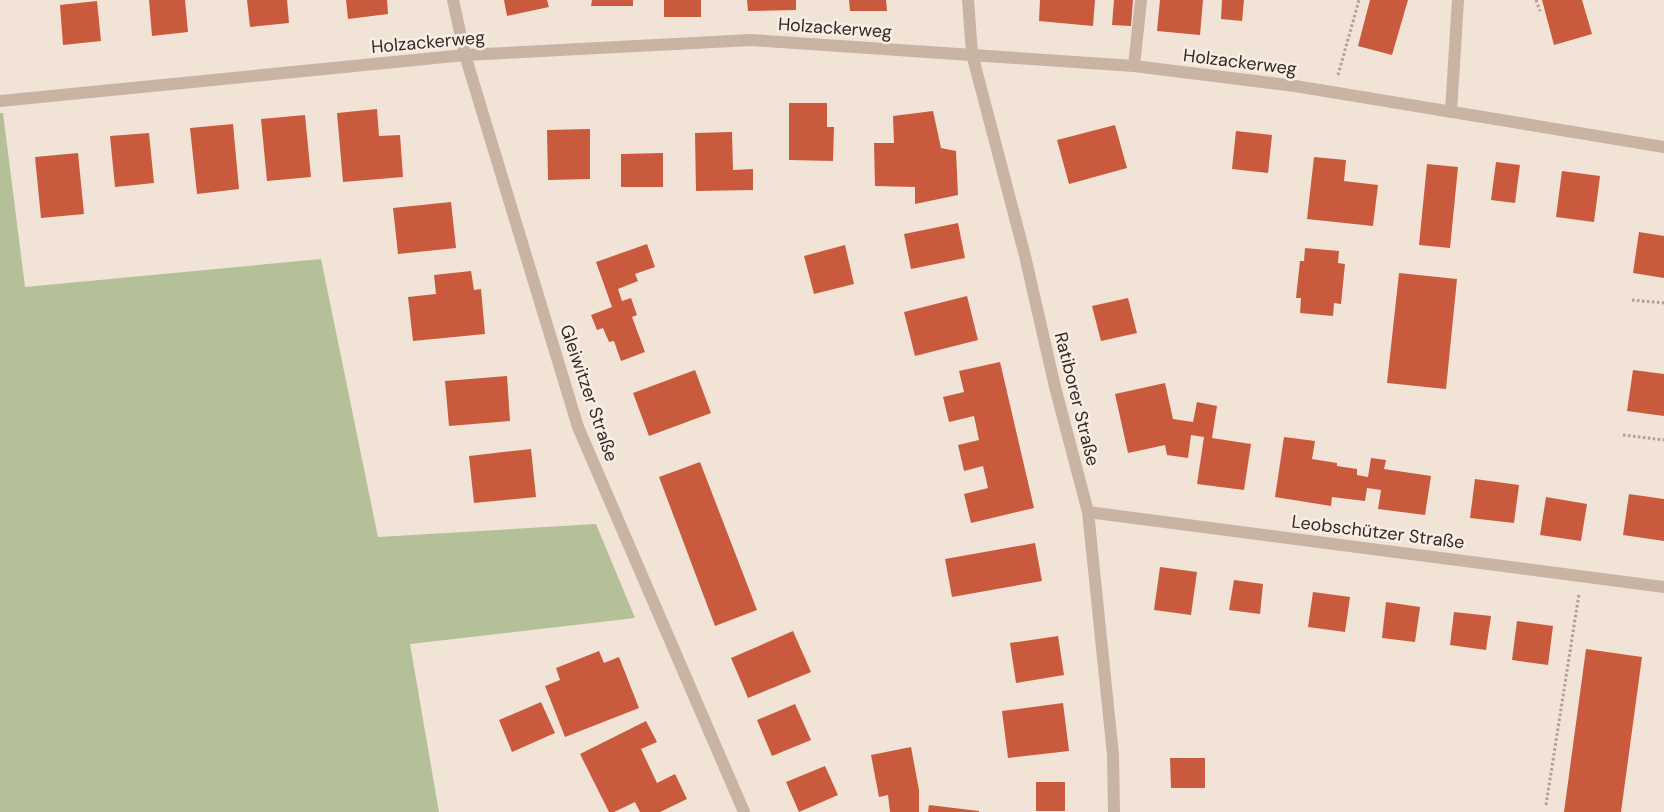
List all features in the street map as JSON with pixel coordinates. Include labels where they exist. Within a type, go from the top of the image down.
[{"type":"street","name":"Gleiwitzer Straße","points":[[452,0],[464,55],[578,427],[744,812]]},
{"type":"street","name":"Ratiborer Straße","points":[[968,0],[972,54],[1026,256],[1055,387],[1088,512],[1113,754],[1114,812]]},
{"type":"street","points":[[1134,66],[1140,0]]},
{"type":"street","points":[[1451,112],[1458,0]]},
{"type":"street","name":"Holzackerweg","points":[[0,101],[464,55],[751,40],[1134,66],[1333,92],[1664,147]]},
{"type":"street","name":"Leobschützer Straße","points":[[1088,512],[1664,587]]},
{"type":"path","points":[[1333,92],[1359,0]]},
{"type":"path","points":[[1536,0],[1540,12]]},
{"type":"path","points":[[1632,300],[1664,303]]},
{"type":"path","points":[[1623,435],[1664,440]]},
{"type":"path","points":[[1546,805],[1582,576]]},
{"type":"green space","points":[[0,113],[3,113],[25,287],[321,259],[378,537],[596,524],[635,618],[410,644],[439,812],[0,812]]},
{"type":"building","points":[[149,0],[185,0],[188,32],[152,36]]},
{"type":"building","points":[[247,0],[287,0],[289,23],[250,27]]},
{"type":"building","points":[[346,0],[387,0],[388,14],[348,19]]},
{"type":"building","points":[[504,0],[547,0],[549,7],[507,16]]},
{"type":"building","points":[[592,0],[633,0],[633,6],[591,6]]},
{"type":"building","points":[[664,0],[701,0],[701,17],[664,17]]},
{"type":"building","points":[[747,0],[796,0],[796,10],[748,11]]},
{"type":"building","points":[[849,0],[886,0],[887,11],[850,11]]},
{"type":"building","points":[[1040,0],[1095,0],[1093,26],[1039,21]]},
{"type":"building","points":[[1114,0],[1133,0],[1131,26],[1112,25]]},
{"type":"building","points":[[1160,0],[1203,0],[1200,35],[1157,31]]},
{"type":"building","points":[[1222,0],[1244,0],[1242,21],[1221,19]]},
{"type":"building","points":[[1370,0],[1408,0],[1392,55],[1358,46]]},
{"type":"building","points":[[1542,0],[1582,0],[1592,34],[1554,45]]},
{"type":"building","points":[[97,1],[101,41],[63,45],[60,5]]},
{"type":"building","points":[[789,103],[827,103],[827,127],[834,127],[833,161],[789,160]]},
{"type":"building","points":[[377,109],[379,136],[400,135],[403,177],[343,182],[337,113]]},
{"type":"building","points":[[933,111],[941,148],[956,151],[958,195],[915,204],[915,187],[875,186],[874,143],[894,143],[893,116]]},
{"type":"building","points":[[305,115],[311,177],[267,181],[261,119]]},
{"type":"building","points":[[233,124],[239,189],[197,194],[190,128]]},
{"type":"building","points":[[1115,125],[1127,168],[1069,184],[1057,140]]},
{"type":"building","points":[[590,129],[590,179],[548,180],[547,130]]},
{"type":"building","points":[[1236,131],[1272,135],[1268,173],[1232,169]]},
{"type":"building","points":[[732,132],[733,170],[753,169],[753,190],[696,191],[695,133]]},
{"type":"building","points":[[149,133],[154,183],[115,187],[110,136]]},
{"type":"building","points":[[78,153],[84,214],[41,218],[35,157]]},
{"type":"building","points":[[663,153],[663,187],[621,187],[621,154]]},
{"type":"building","points":[[1314,157],[1346,160],[1344,181],[1378,185],[1373,226],[1307,219]]},
{"type":"building","points":[[1496,162],[1520,165],[1515,203],[1491,200]]},
{"type":"building","points":[[1427,164],[1458,167],[1450,248],[1419,245]]},
{"type":"building","points":[[1562,171],[1600,176],[1594,222],[1556,217]]},
{"type":"building","points":[[451,202],[456,248],[398,254],[393,208]]},
{"type":"building","points":[[958,223],[965,258],[911,269],[904,234]]},
{"type":"building","points":[[1639,232],[1664,236],[1664,278],[1633,273]]},
{"type":"building","points":[[647,244],[655,267],[635,274],[638,281],[618,289],[622,301],[631,298],[637,315],[632,317],[645,352],[621,361],[614,341],[609,342],[603,328],[597,330],[591,315],[612,307],[596,262]]},
{"type":"building","points":[[845,245],[854,284],[814,294],[804,256]]},
{"type":"building","points":[[1305,248],[1339,251],[1338,263],[1345,264],[1341,304],[1334,303],[1333,316],[1300,313],[1301,298],[1296,298],[1300,261],[1304,261]]},
{"type":"building","points":[[471,271],[474,290],[481,289],[485,334],[413,341],[408,297],[436,294],[434,275]]},
{"type":"building","points":[[1399,273],[1457,279],[1446,389],[1387,383]]},
{"type":"building","points":[[967,296],[978,340],[915,356],[904,312]]},
{"type":"building","points":[[1128,298],[1137,333],[1101,341],[1092,306]]},
{"type":"building","points":[[1000,362],[1034,508],[971,523],[964,494],[988,488],[983,466],[964,471],[958,445],[979,440],[974,416],[949,422],[943,397],[964,392],[959,371]]},
{"type":"building","points":[[695,370],[711,413],[649,436],[633,393]]},
{"type":"building","points":[[1633,370],[1664,374],[1664,416],[1627,411]]},
{"type":"building","points":[[507,376],[510,421],[449,426],[445,381]]},
{"type":"building","points":[[1165,383],[1173,419],[1193,422],[1197,402],[1217,406],[1212,438],[1251,444],[1244,490],[1197,484],[1204,437],[1191,435],[1188,458],[1167,455],[1165,445],[1128,453],[1115,394]]},
{"type":"building","points":[[1284,437],[1315,441],[1312,459],[1337,463],[1337,466],[1357,469],[1357,475],[1368,477],[1371,458],[1386,460],[1384,469],[1431,476],[1425,515],[1378,509],[1381,490],[1367,488],[1365,501],[1332,497],[1331,506],[1275,497]]},
{"type":"building","points":[[531,449],[536,497],[474,503],[469,456]]},
{"type":"building","points":[[700,462],[757,610],[715,626],[659,477]]},
{"type":"building","points":[[1475,479],[1519,485],[1514,523],[1470,518]]},
{"type":"building","points":[[1629,494],[1664,499],[1664,541],[1623,535]]},
{"type":"building","points":[[1546,497],[1587,504],[1581,541],[1540,535]]},
{"type":"building","points":[[1035,543],[1042,581],[952,597],[945,559]]},
{"type":"building","points":[[1160,567],[1197,572],[1191,615],[1154,610]]},
{"type":"building","points":[[1234,580],[1263,584],[1260,614],[1229,610]]},
{"type":"building","points":[[1313,592],[1350,597],[1345,632],[1308,627]]},
{"type":"building","points":[[1386,602],[1420,607],[1415,642],[1382,638]]},
{"type":"building","points":[[1454,612],[1491,616],[1486,650],[1450,645]]},
{"type":"building","points":[[1517,621],[1553,626],[1548,665],[1512,660]]},
{"type":"building","points":[[793,631],[811,672],[748,698],[731,658]]},
{"type":"building","points":[[1058,636],[1064,675],[1016,683],[1010,643]]},
{"type":"building","points":[[1586,649],[1642,657],[1621,812],[1564,812]]},
{"type":"building","points":[[599,651],[604,663],[619,657],[639,708],[565,737],[545,686],[560,680],[556,668]]},
{"type":"building","points":[[541,702],[555,733],[512,752],[499,720]]},
{"type":"building","points":[[1063,703],[1069,751],[1008,758],[1002,711]]},
{"type":"building","points":[[795,704],[811,740],[772,756],[757,720]]},
{"type":"building","points":[[646,721],[657,742],[641,749],[657,783],[675,774],[687,799],[660,812],[640,812],[635,802],[614,812],[609,812],[580,754]]},
{"type":"building","points":[[911,747],[919,790],[919,812],[890,812],[888,795],[879,797],[871,755]]},
{"type":"building","points":[[1170,758],[1205,758],[1205,788],[1171,788]]},
{"type":"building","points":[[825,766],[838,795],[799,812],[786,782]]},
{"type":"building","points":[[1036,782],[1065,782],[1065,811],[1036,811]]},
{"type":"building","points":[[929,805],[979,811],[979,812],[928,812]]}]
